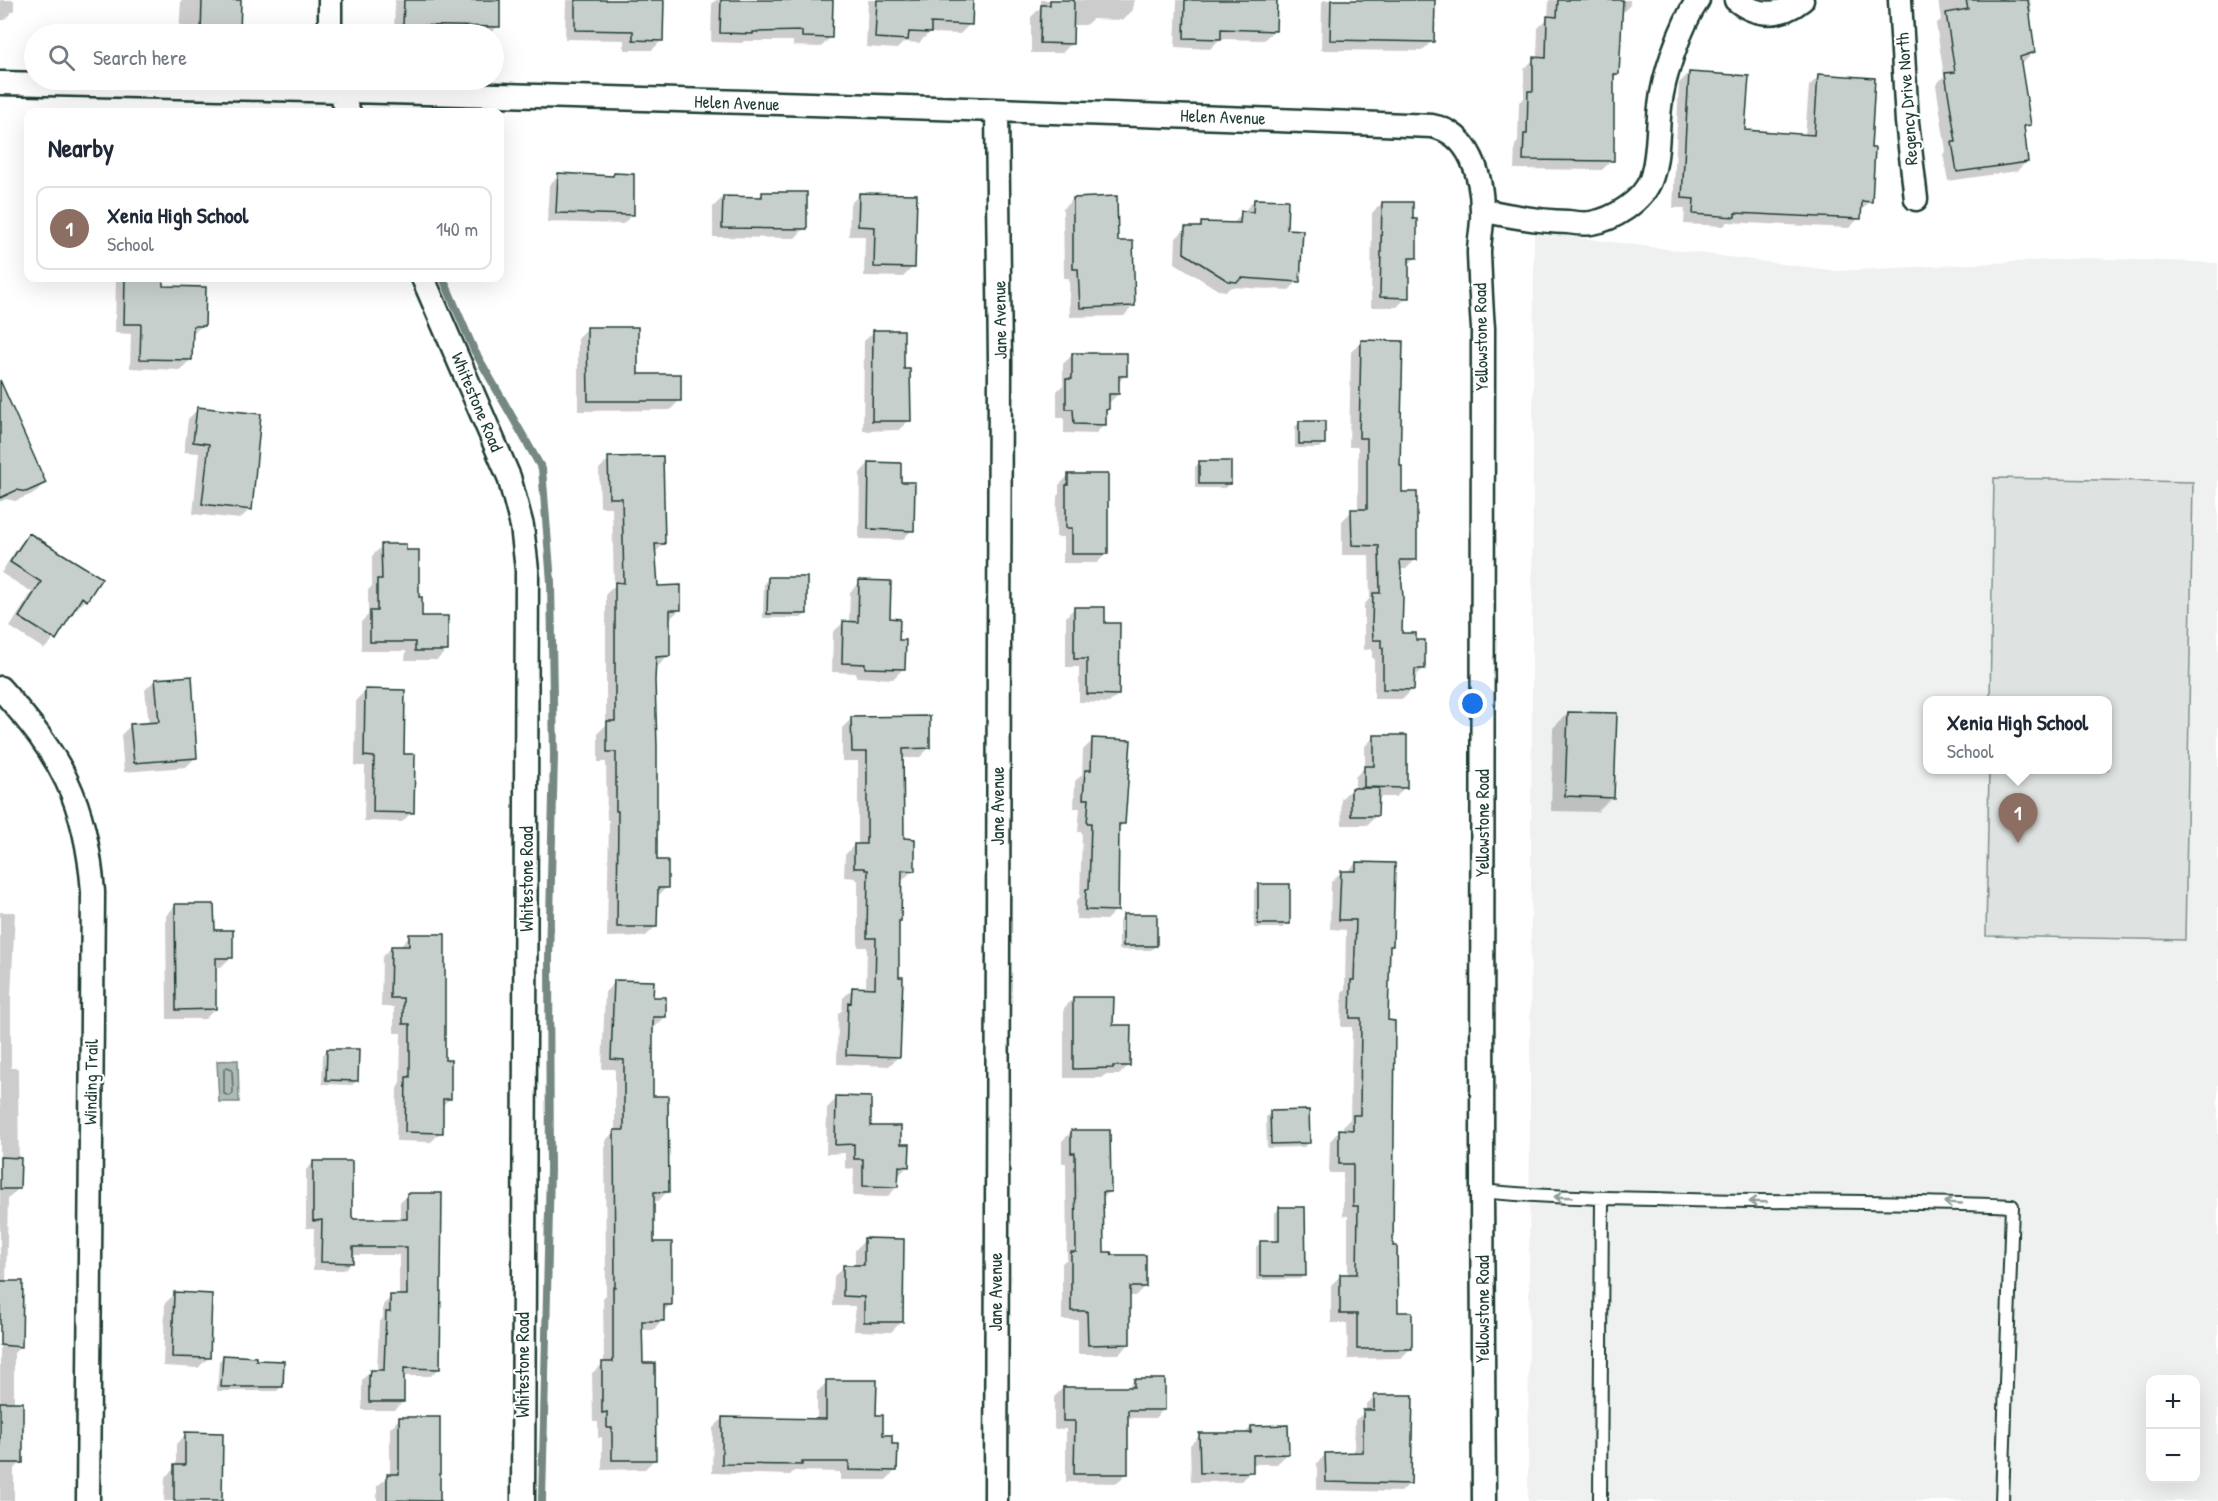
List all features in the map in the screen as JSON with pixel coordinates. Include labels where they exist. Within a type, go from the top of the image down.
[{"type":"street","points":[[330,0],[330,24]]},
{"type":"street","points":[[1482,210],[1528,220],[1591,223],[1619,213],[1637,201],[1651,181],[1656,160],[1660,104],[1676,46],[1689,12],[1698,0]]},
{"type":"street","points":[[1736,0],[1745,8],[1761,13],[1777,13],[1793,8],[1802,0]]},
{"type":"street","name":"Regency Drive North","points":[[1899,0],[1907,122],[1916,199]]},
{"type":"street","name":"Helen Avenue","points":[[0,83],[24,83]]},
{"type":"street","points":[[339,90],[348,108]]},
{"type":"street","name":"Helen Avenue","points":[[463,90],[1432,126],[1440,127],[1455,135],[1467,148]]},
{"type":"street","name":"Jane Avenue","points":[[996,1501],[1000,374],[997,111]]},
{"type":"street","name":"Yellowstone Road","points":[[1467,148],[1479,180],[1482,210],[1479,250],[1483,351],[1484,1501]]},
{"type":"street","name":"Whitestone Road","points":[[425,282],[509,477],[522,526],[527,570],[523,1501]]},
{"type":"street","name":"Winding Trail","points":[[0,688],[30,722],[62,769],[85,831],[90,859],[93,892],[88,1501]]},
{"type":"lane","points":[[1482,1191],[1526,1196],[1602,1199],[1923,1202],[2012,1206],[2001,1501]]},
{"type":"lane","points":[[1600,1501],[1602,1199]]},
{"type":"shaded area","points":[[1534,232],[1838,271],[2088,258],[2218,263],[2218,1501],[1528,1501]]},
{"type":"shaded area","points":[[1994,478],[2193,482],[2185,940],[1986,936],[1989,774],[2112,774],[2112,696],[1990,696]]},
{"type":"water","points":[[238,1060],[239,1102],[219,1102],[217,1061]]},
{"type":"building","points":[[202,0],[241,0],[240,24],[201,24]]},
{"type":"building","points":[[404,0],[500,0],[500,24],[403,24]]},
{"type":"building","points":[[575,0],[664,0],[663,41],[633,40],[633,31],[575,30]]},
{"type":"building","points":[[721,0],[833,0],[832,38],[802,37],[802,31],[753,32],[753,34],[720,33]]},
{"type":"building","points":[[877,0],[973,0],[972,25],[931,23],[931,33],[909,32],[908,40],[875,38]]},
{"type":"building","points":[[1050,0],[1074,0],[1073,44],[1040,43],[1041,5],[1050,5]]},
{"type":"building","points":[[1185,0],[1277,0],[1276,31],[1221,29],[1221,39],[1184,38]]},
{"type":"building","points":[[1331,0],[1435,0],[1434,42],[1330,40]]},
{"type":"building","points":[[1558,0],[1623,0],[1619,74],[1614,74],[1614,161],[1523,160],[1524,134],[1527,134],[1528,91],[1533,91],[1533,57],[1546,58],[1547,16],[1557,17]]},
{"type":"building","points":[[1966,0],[2028,0],[2035,52],[2020,57],[2031,125],[2024,126],[2028,162],[1957,172],[1952,142],[1956,142],[1945,73],[1955,72],[1946,13],[1968,9]]},
{"type":"building","points":[[1689,72],[1749,76],[1745,130],[1814,135],[1818,74],[1875,78],[1871,148],[1875,148],[1872,202],[1862,201],[1861,219],[1735,213],[1735,217],[1693,214],[1694,199],[1682,198]]},
{"type":"building","points":[[558,173],[613,176],[614,173],[634,174],[634,215],[556,213]]},
{"type":"building","points":[[762,192],[807,192],[807,229],[722,228],[723,196],[762,197]]},
{"type":"building","points":[[859,193],[917,194],[915,268],[874,267],[875,227],[858,226]]},
{"type":"building","points":[[1117,196],[1118,241],[1133,241],[1135,306],[1080,308],[1078,269],[1073,269],[1073,198]]},
{"type":"building","points":[[1254,199],[1288,200],[1287,229],[1303,230],[1300,282],[1242,278],[1237,282],[1228,281],[1184,253],[1185,227],[1201,227],[1201,222],[1240,223],[1241,211],[1253,212]]},
{"type":"building","points":[[1382,202],[1413,202],[1413,219],[1417,219],[1417,258],[1409,258],[1409,298],[1380,297]]},
{"type":"building","points":[[125,282],[163,282],[163,286],[206,287],[205,326],[193,326],[192,360],[140,359],[141,324],[124,324]]},
{"type":"building","points":[[587,327],[638,327],[638,374],[681,374],[681,401],[588,401]]},
{"type":"building","points":[[873,330],[904,330],[904,369],[910,369],[911,421],[872,421]]},
{"type":"building","points":[[1361,340],[1403,341],[1400,466],[1402,466],[1402,492],[1417,492],[1417,560],[1400,560],[1403,597],[1402,633],[1416,633],[1416,640],[1425,640],[1425,669],[1415,669],[1414,690],[1383,689],[1383,648],[1381,648],[1381,640],[1373,640],[1372,622],[1373,593],[1380,593],[1379,546],[1352,545],[1351,509],[1367,509],[1367,438],[1359,438]]},
{"type":"building","points":[[1072,353],[1127,353],[1127,376],[1119,376],[1119,394],[1109,394],[1106,425],[1074,424],[1073,409],[1066,409],[1066,379],[1072,379]]},
{"type":"building","points":[[0,380],[46,483],[26,492],[17,490],[0,498]]},
{"type":"building","points":[[197,407],[261,414],[252,510],[202,504],[209,444],[193,442]]},
{"type":"building","points":[[1299,421],[1325,421],[1325,444],[1299,444]]},
{"type":"building","points":[[663,456],[665,544],[655,544],[658,586],[681,585],[681,610],[670,610],[670,656],[656,657],[657,860],[668,860],[668,888],[658,888],[657,927],[617,927],[616,752],[607,752],[607,721],[615,721],[615,582],[624,583],[622,498],[609,498],[608,457]]},
{"type":"building","points":[[1199,461],[1231,461],[1231,484],[1199,484]]},
{"type":"building","points":[[869,462],[901,463],[901,482],[915,482],[914,531],[868,529]]},
{"type":"building","points":[[1068,474],[1108,474],[1108,554],[1072,554],[1072,528],[1066,528]]},
{"type":"building","points":[[29,533],[102,578],[87,601],[82,597],[56,640],[19,617],[41,582],[10,562]]},
{"type":"building","points":[[381,544],[406,544],[406,550],[419,550],[419,597],[422,597],[422,616],[448,616],[448,651],[415,651],[415,642],[370,642],[370,611],[377,611],[377,579],[382,579]]},
{"type":"building","points":[[768,577],[807,577],[807,614],[767,614]]},
{"type":"building","points":[[859,580],[891,581],[890,618],[900,619],[899,640],[906,640],[905,669],[865,668],[865,664],[842,663],[843,621],[858,622]]},
{"type":"building","points":[[1074,607],[1105,607],[1105,623],[1120,623],[1119,695],[1087,694],[1087,659],[1074,659]]},
{"type":"building","points":[[192,676],[197,758],[134,763],[130,724],[159,722],[155,679]]},
{"type":"building","points":[[365,689],[405,690],[404,754],[415,754],[414,813],[373,812],[374,757],[364,756]]},
{"type":"building","points":[[1568,712],[1617,713],[1614,798],[1565,796]]},
{"type":"building","points":[[930,716],[930,748],[903,749],[904,838],[915,839],[915,871],[902,870],[901,921],[899,921],[899,977],[903,977],[900,1057],[846,1055],[848,1002],[851,1003],[852,987],[875,988],[876,938],[867,938],[868,870],[854,868],[854,844],[866,844],[867,838],[867,752],[852,752],[851,717]]},
{"type":"building","points":[[1374,735],[1407,735],[1407,788],[1364,787],[1364,766],[1374,766]]},
{"type":"building","points":[[1092,738],[1131,740],[1125,824],[1119,824],[1118,911],[1085,910],[1086,889],[1089,889],[1091,823],[1087,823],[1089,799],[1083,799],[1085,770],[1091,770]]},
{"type":"building","points":[[1351,788],[1379,788],[1378,816],[1351,816]]},
{"type":"building","points":[[1356,862],[1395,863],[1388,1020],[1395,1021],[1393,1246],[1397,1246],[1398,1312],[1412,1312],[1412,1349],[1357,1349],[1357,1314],[1340,1314],[1340,1274],[1357,1274],[1358,1206],[1353,1206],[1353,1164],[1339,1164],[1339,1129],[1353,1130],[1353,1115],[1360,1115],[1361,1018],[1350,1018],[1356,920],[1339,920],[1341,871],[1356,871]]},
{"type":"building","points":[[1258,884],[1290,884],[1290,924],[1258,924]]},
{"type":"building","points":[[175,904],[214,904],[215,930],[233,930],[233,958],[216,958],[216,1009],[176,1010]]},
{"type":"building","points":[[1123,914],[1157,914],[1157,946],[1123,946]]},
{"type":"building","points":[[409,934],[445,934],[445,1060],[451,1060],[451,1099],[443,1099],[443,1133],[405,1132],[406,1077],[410,1077],[410,1024],[403,1024],[403,998],[390,998],[391,946],[409,946]]},
{"type":"building","points":[[614,980],[654,981],[653,997],[666,997],[666,1017],[653,1017],[653,1096],[668,1096],[669,1192],[654,1192],[654,1242],[672,1242],[672,1305],[664,1305],[664,1321],[642,1321],[643,1363],[655,1363],[656,1460],[612,1460],[612,1428],[607,1428],[607,1412],[602,1413],[602,1362],[613,1362],[614,1130],[624,1130],[624,1060],[611,1059]]},
{"type":"building","points":[[1073,997],[1114,997],[1113,1025],[1131,1025],[1130,1066],[1073,1069]]},
{"type":"building","points":[[327,1049],[359,1049],[358,1081],[326,1080]]},
{"type":"building","points":[[836,1096],[871,1097],[871,1126],[901,1126],[901,1144],[910,1144],[909,1167],[899,1166],[898,1187],[863,1186],[863,1159],[854,1159],[854,1144],[835,1145]]},
{"type":"building","points":[[1309,1110],[1310,1143],[1271,1144],[1270,1111]]},
{"type":"building","points":[[1071,1130],[1110,1130],[1111,1192],[1103,1192],[1104,1252],[1111,1252],[1112,1255],[1146,1255],[1146,1287],[1130,1287],[1130,1344],[1088,1345],[1087,1311],[1071,1311],[1071,1252],[1076,1252],[1075,1153],[1071,1153]]},
{"type":"building","points":[[0,1157],[21,1158],[20,1189],[0,1189]]},
{"type":"building","points":[[313,1161],[352,1161],[352,1217],[354,1219],[407,1219],[407,1193],[442,1193],[440,1369],[404,1368],[404,1402],[369,1402],[369,1378],[370,1370],[384,1370],[386,1312],[390,1312],[390,1295],[407,1295],[407,1247],[353,1247],[353,1263],[321,1262],[322,1220],[313,1221]]},
{"type":"building","points":[[1279,1207],[1305,1207],[1306,1276],[1260,1276],[1260,1241],[1279,1241]]},
{"type":"building","points":[[864,1238],[904,1239],[903,1322],[864,1322],[864,1297],[843,1296],[843,1265],[864,1265]]},
{"type":"building","points":[[0,1281],[23,1281],[22,1347],[0,1345]]},
{"type":"building","points":[[174,1292],[212,1294],[210,1358],[172,1357]]},
{"type":"building","points":[[223,1355],[284,1361],[283,1387],[221,1387]]},
{"type":"building","points":[[1134,1379],[1165,1379],[1165,1410],[1128,1410],[1128,1474],[1074,1474],[1075,1421],[1063,1421],[1063,1387],[1134,1387]]},
{"type":"building","points":[[826,1380],[877,1380],[876,1415],[883,1415],[883,1435],[892,1435],[892,1444],[898,1444],[897,1471],[849,1470],[849,1462],[802,1462],[802,1465],[722,1464],[722,1417],[826,1419]]},
{"type":"building","points":[[1374,1395],[1413,1395],[1411,1484],[1326,1482],[1325,1453],[1363,1452],[1363,1410],[1374,1410]]},
{"type":"building","points":[[0,1402],[23,1402],[23,1463],[0,1463]]},
{"type":"building","points":[[399,1417],[440,1417],[440,1501],[387,1500],[387,1474],[399,1474]]},
{"type":"building","points":[[1288,1425],[1289,1454],[1253,1455],[1253,1472],[1200,1473],[1199,1433],[1251,1433],[1251,1426]]},
{"type":"building","points":[[185,1432],[223,1433],[222,1501],[174,1501],[174,1465],[185,1465]]},
{"type":"waterway","points":[[445,282],[474,350],[542,469],[551,582],[554,756],[549,959],[550,1170],[542,1501]]},
{"type":"place","name":"Xenia High School","points":[[2018,843]]}]
